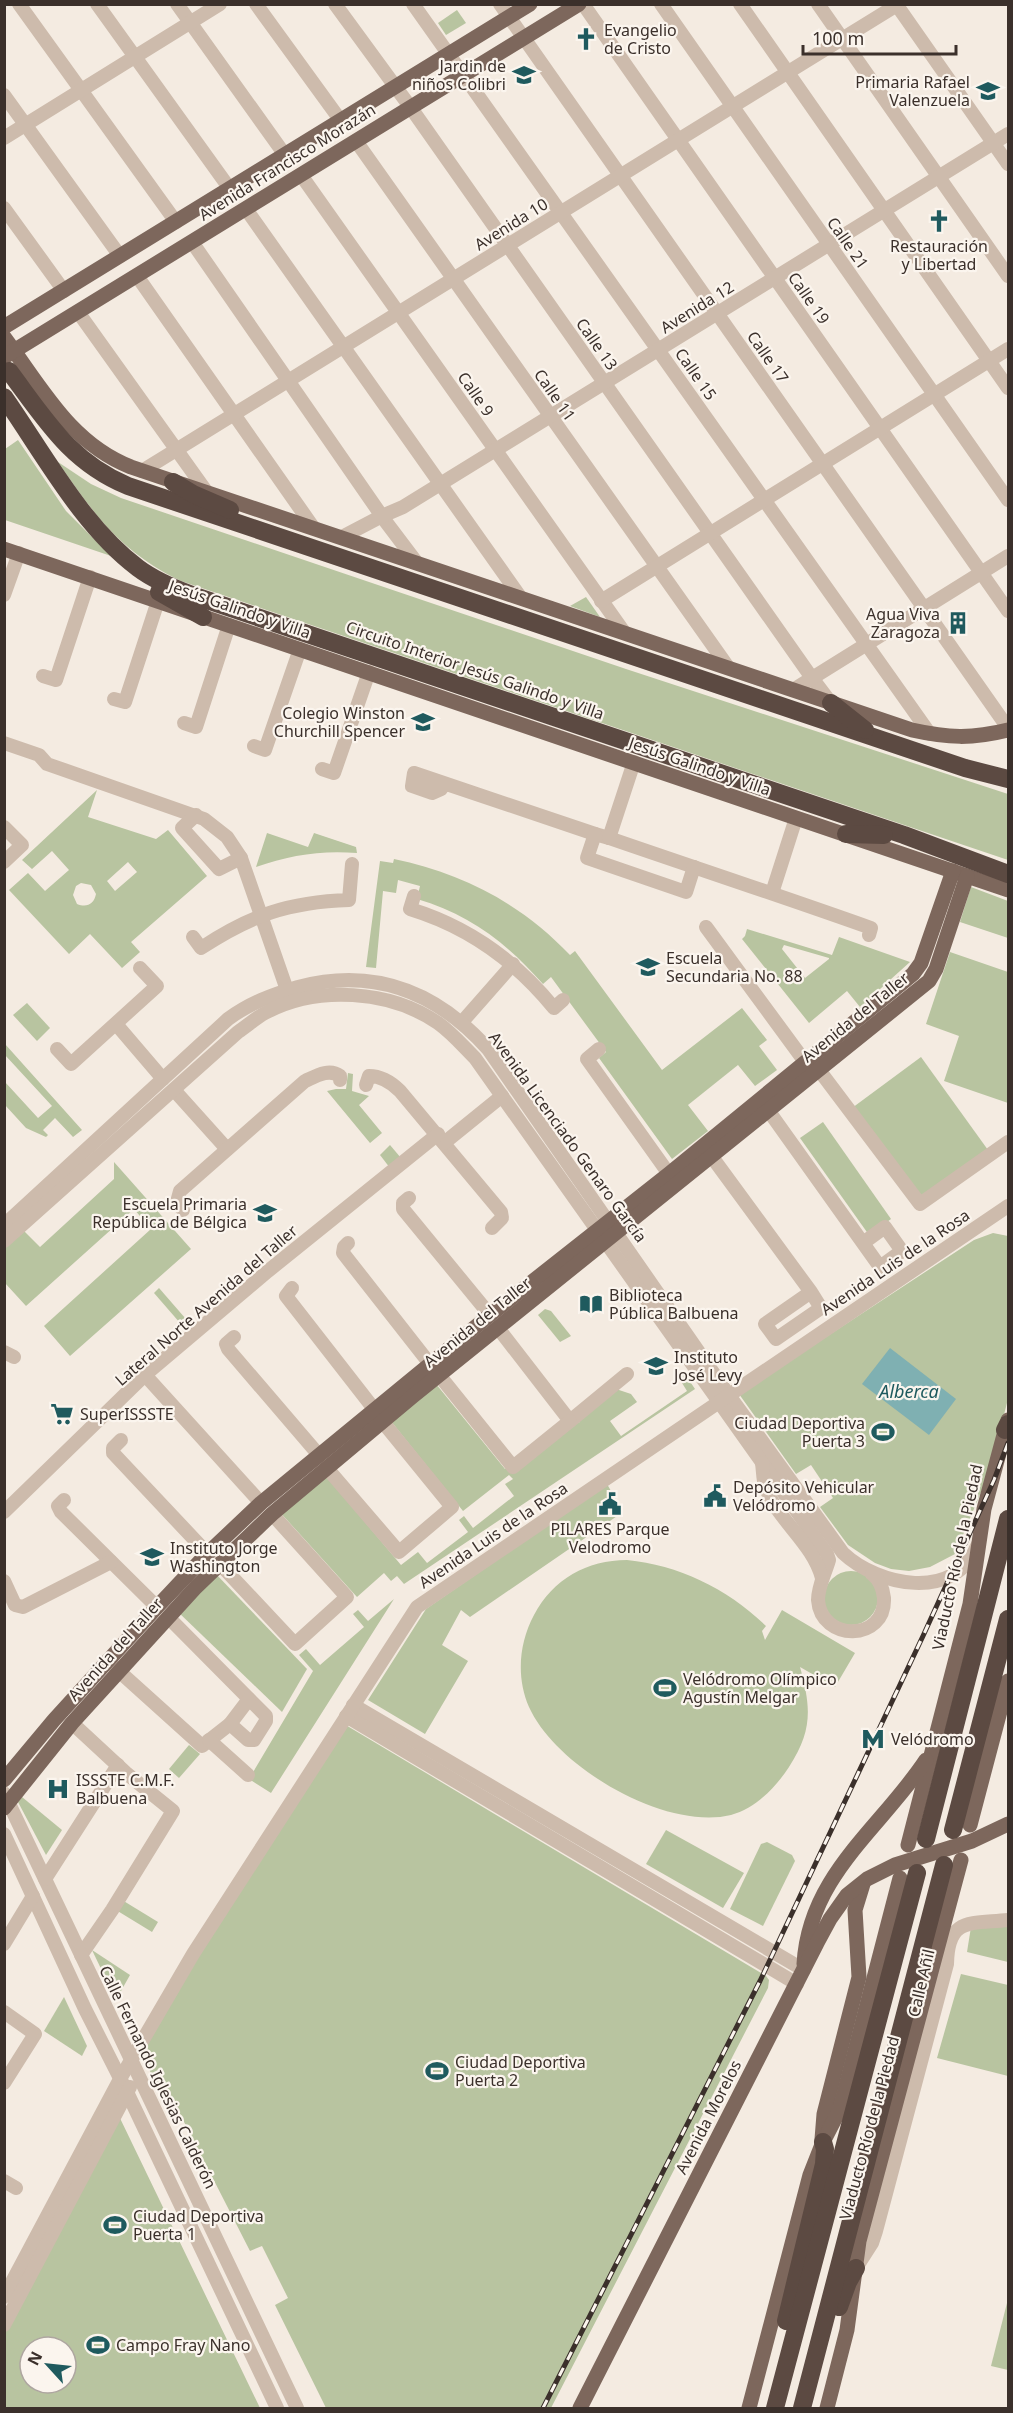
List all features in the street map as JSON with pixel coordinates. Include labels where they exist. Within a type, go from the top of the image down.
[{"type":"highway","points":[[9,358],[57,435],[87,464],[102,474],[142,491],[965,768],[1008,779]]},
{"type":"highway","name":"Circuito Interior Jesús Galindo y Villa","points":[[4,396],[84,514],[120,553],[155,580],[192,595],[904,835],[1008,874]]},
{"type":"highway","points":[[173,482],[193,494],[226,507],[255,529]]},
{"type":"highway","points":[[120,553],[155,589],[203,616]]},
{"type":"highway","points":[[831,703],[873,737]]},
{"type":"highway","points":[[846,834],[904,835]]},
{"type":"highway","name":"Viaducto Río de la Piedad","points":[[917,1842],[1008,1519]]},
{"type":"highway","points":[[965,1832],[1008,1619]]},
{"type":"highway","name":"Viaducto Río de la Piedad","points":[[802,2407],[952,1862]]},
{"type":"highway","name":"Viaducto Río de la Piedad","points":[[774,2409],[904,1872]]},
{"type":"highway","points":[[774,2409],[783,2334],[824,2164],[823,2142]]},
{"type":"highway","points":[[802,2407],[815,2380],[848,2282],[856,2268]]},
{"type":"main road","name":"Avenida Francisco Morazán","points":[[4,327],[449,54],[505,11],[530,4]]},
{"type":"main road","name":"Avenida Francisco Morazán","points":[[9,358],[78,312],[581,4]]},
{"type":"main road","points":[[4,337],[9,358],[80,436],[102,454],[142,471],[891,723],[930,734],[969,738],[1008,729]]},
{"type":"main road","name":"Jesús Galindo y Villa","points":[[12,551],[1008,890]]},
{"type":"main road","name":"Avenida del Taller","points":[[608,1232],[669,1174],[768,1110],[918,969],[960,874]]},
{"type":"main road","name":"Avenida del Taller","points":[[4,1780],[54,1720],[114,1666],[213,1558],[266,1508],[494,1321],[608,1232],[712,1157],[734,1130],[813,1068]]},
{"type":"main road","name":"Viaducto Río de la Piedad","points":[[917,1842],[932,1751],[970,1604],[978,1541],[993,1472],[1007,1423]]},
{"type":"main road","name":"Avenida del Taller","points":[[6,1801],[72,1723],[114,1666]]},
{"type":"main road","points":[[965,1832],[1008,1681]]},
{"type":"main road","points":[[800,1977],[808,1930],[827,1886],[917,1774],[932,1751]]},
{"type":"main road","points":[[904,1872],[965,1832],[1008,1824]]},
{"type":"main road","name":"Viaducto Río de la Piedad","points":[[827,2409],[847,2330],[859,2241],[952,1862]]},
{"type":"main road","name":"Viaducto Río de la Piedad","points":[[749,2409],[808,2185],[823,2142],[840,2109],[904,1872]]},
{"type":"main road","name":"Avenida Morelos","points":[[580,2409],[800,1977],[839,1906],[847,1895],[867,1879],[904,1872]]},
{"type":"main road","points":[[823,2142],[824,2114],[859,1977],[855,1910],[858,1896],[867,1879]]},
{"type":"street","points":[[19,4],[176,222]]},
{"type":"street","points":[[97,4],[230,189]]},
{"type":"street","points":[[177,4],[285,155]]},
{"type":"street","points":[[4,138],[220,4]]},
{"type":"street","points":[[256,4],[341,121]]},
{"type":"street","name":"Calle 13","points":[[334,4],[411,108],[831,703]]},
{"type":"street","name":"Calle 15","points":[[414,4],[930,734]]},
{"type":"street","name":"Calle 19","points":[[581,4],[1008,611]]},
{"type":"street","name":"Calle 21","points":[[661,4],[1008,500]]},
{"type":"street","points":[[740,4],[1008,388]]},
{"type":"street","points":[[818,4],[1008,276]]},
{"type":"street","points":[[897,5],[1008,164]]},
{"type":"street","name":"Avenida 10","points":[[142,471],[897,5]]},
{"type":"street","name":"Calle 17","points":[[505,11],[1008,729]]},
{"type":"street","points":[[4,95],[120,256]]},
{"type":"street","name":"Avenida 12","points":[[348,539],[1008,134]]},
{"type":"street","name":"Calle 11","points":[[356,141],[728,668]]},
{"type":"street","name":"Calle 9","points":[[301,175],[624,633]]},
{"type":"street","points":[[4,208],[64,291]]},
{"type":"street","points":[[246,209],[521,598]]},
{"type":"street","points":[[192,242],[384,519],[417,562]]},
{"type":"street","points":[[137,276],[314,527]]},
{"type":"street","points":[[78,312],[206,491]]},
{"type":"street","points":[[601,601],[1008,349]]},
{"type":"street","points":[[4,595],[12,551]]},
{"type":"street","points":[[794,690],[1008,556]]},
{"type":"street","points":[[43,676],[56,680],[90,578]]},
{"type":"street","points":[[114,699],[125,702],[158,601]]},
{"type":"street","points":[[184,723],[196,727],[229,624]]},
{"type":"street","points":[[254,746],[266,750],[300,649]]},
{"type":"street","points":[[322,769],[334,773],[369,672]]},
{"type":"street","points":[[4,743],[35,754],[47,764],[196,815],[227,837],[241,858],[287,990]]},
{"type":"street","points":[[609,838],[634,762]]},
{"type":"street","points":[[444,783],[871,928],[869,935]]},
{"type":"street","points":[[196,815],[182,828],[219,869],[241,858]]},
{"type":"street","points":[[772,893],[796,818]]},
{"type":"street","points":[[4,827],[22,845],[4,862]]},
{"type":"street","points":[[595,834],[587,858],[675,889],[686,892],[694,867]]},
{"type":"street","points":[[193,937],[201,948],[231,928],[261,915],[311,903],[350,900],[352,864]]},
{"type":"street","points":[[414,896],[410,909],[459,928],[490,947],[513,964],[554,1008],[563,1000]]},
{"type":"street","points":[[706,927],[920,1204],[1008,1142]]},
{"type":"street","points":[[462,1022],[513,964]]},
{"type":"street","points":[[57,1048],[71,1064],[157,986],[140,968]]},
{"type":"street","name":"Avenida Licenciado Genaro García","points":[[4,1241],[126,1123],[163,1079],[228,1019],[264,997],[287,990],[335,980],[372,981],[414,993],[434,1003],[462,1022],[488,1049],[608,1232],[827,1554],[829,1560],[822,1578],[818,1600],[823,1616],[832,1626],[845,1631],[853,1632],[868,1628],[883,1612],[883,1590],[877,1578],[847,1557],[723,1398]]},
{"type":"street","points":[[370,996],[372,981]]},
{"type":"street","name":"Avenida Licenciado Genaro García","points":[[4,1225],[126,1123],[174,1090],[238,1032],[266,1012],[331,995],[370,996],[401,1005],[420,1012],[452,1034],[475,1058],[608,1232]]},
{"type":"street","points":[[228,1019],[238,1032]]},
{"type":"street","points":[[116,1024],[163,1079]]},
{"type":"street","points":[[475,1058],[488,1049]]},
{"type":"street","points":[[599,1049],[587,1059],[669,1174]]},
{"type":"street","points":[[183,1210],[177,1202],[178,1194],[305,1081],[319,1074],[335,1072],[340,1076],[340,1080]]},
{"type":"street","points":[[366,1085],[367,1078],[371,1076],[382,1078],[394,1085],[441,1138],[501,1212],[502,1218],[492,1228]]},
{"type":"street","points":[[174,1090],[228,1149]]},
{"type":"street","name":"Lateral Norte Avenida del Taller","points":[[4,1512],[145,1375],[268,1271],[441,1138],[502,1096]]},
{"type":"street","points":[[768,1110],[863,1243]]},
{"type":"street","points":[[712,1157],[811,1292]]},
{"type":"street","points":[[409,1198],[403,1203],[403,1209],[494,1321],[570,1421]]},
{"type":"street","name":"Avenida Luis de la Rosa","points":[[4,2297],[120,2079],[213,1922],[406,1621],[422,1603],[1008,1206]]},
{"type":"street","points":[[348,1243],[343,1253],[513,1467],[627,1374]]},
{"type":"street","points":[[234,1337],[226,1344],[228,1349],[399,1552],[452,1507],[286,1296],[292,1288]]},
{"type":"street","points":[[121,1440],[113,1448],[113,1454],[295,1644],[347,1597],[145,1375]]},
{"type":"street","points":[[64,1500],[58,1509],[266,1716],[266,1721],[254,1740],[248,1740],[230,1724]]},
{"type":"street","name":"Avenida Licenciado Genaro García","points":[[870,1572],[902,1583],[923,1583],[941,1579],[954,1575],[963,1568],[978,1541]]},
{"type":"street","points":[[4,1581],[15,1605],[23,1607],[111,1562]]},
{"type":"street","points":[[114,1666],[202,1746],[230,1724],[249,1699]]},
{"type":"street","points":[[349,1710],[800,1977]]},
{"type":"street","points":[[72,1723],[174,1811],[81,1955]]},
{"type":"street","points":[[209,1740],[248,1775]]},
{"type":"street","points":[[45,1879],[118,1765]]},
{"type":"street","name":"Calle Fernando Iglesias Calderón","points":[[6,1801],[132,2058],[297,2409]]},
{"type":"street","name":"Calle Fernando Iglesias Calderón","points":[[4,1834],[85,2009],[127,2092],[277,2409]]},
{"type":"street","points":[[4,1944],[33,1896]]},
{"type":"street","name":"Calle Añil","points":[[856,2268],[872,2243],[876,2231],[947,1964],[949,1942],[954,1932],[964,1925],[1008,1920]]},
{"type":"street","points":[[4,2012],[35,2034],[4,2083]]},
{"type":"street","name":"Avenida Luis de la Rosa","points":[[5,2324],[9,2307],[138,2072],[145,2037]]},
{"type":"green space","points":[[457,10],[466,23],[446,35],[438,23]]},
{"type":"green space","points":[[18,440],[66,511],[111,556],[5,520],[5,449]]},
{"type":"green space","points":[[58,462],[91,484],[121,498],[626,669],[1008,794],[1008,860],[181,581],[160,570],[125,545],[97,516]]},
{"type":"green space","points":[[586,597],[600,617],[570,606]]},
{"type":"green space","points":[[97,790],[88,817],[156,839],[168,830],[207,876],[131,942],[140,952],[122,968],[90,934],[69,954],[9,890],[28,873],[45,891],[69,870],[52,851],[32,869],[22,860]],"holes":[[[128,862],[137,872],[115,891],[107,881]],[[81,883],[91,885],[96,894],[90,904],[77,904],[73,895],[76,886]]]},
{"type":"green space","points":[[267,833],[308,847],[314,833],[356,847],[357,853],[306,854],[256,867]]},
{"type":"green space","points":[[394,859],[443,873],[490,893],[532,920],[570,955],[575,951],[662,1070],[742,1008],[767,1040],[759,1046],[777,1070],[755,1086],[738,1065],[688,1105],[708,1131],[672,1159],[599,1058],[606,1052],[551,977],[543,984],[501,943],[486,932],[454,913],[417,899],[420,886],[398,880],[396,893],[383,891],[376,968],[366,967],[380,861],[393,863]]},
{"type":"green space","points":[[971,887],[1008,901],[1008,938],[960,922]]},
{"type":"green space","points":[[747,929],[832,955],[839,937],[910,962],[860,1007],[847,991],[809,1023],[742,939]],"holes":[[[784,945],[829,958],[805,978],[782,949]]]},
{"type":"green space","points":[[950,952],[1008,972],[1008,1103],[944,1081],[959,1036],[926,1024]]},
{"type":"green space","points":[[27,1003],[50,1028],[37,1041],[13,1015]]},
{"type":"green space","points":[[5,1044],[82,1130],[73,1137],[55,1118],[43,1130],[48,1135],[46,1137],[26,1128],[5,1105],[5,1082],[38,1118],[52,1106],[5,1055]]},
{"type":"green space","points":[[921,1057],[988,1150],[921,1200],[852,1108]]},
{"type":"green space","points":[[348,1073],[353,1074],[352,1091],[369,1096],[359,1105],[382,1133],[370,1143],[327,1091],[346,1089]]},
{"type":"green space","points":[[823,1122],[891,1219],[869,1235],[800,1138]]},
{"type":"green space","points":[[390,1145],[401,1158],[390,1168],[380,1155]]},
{"type":"green space","points":[[114,1162],[191,1249],[70,1356],[44,1326],[151,1229],[134,1209],[26,1306],[5,1283],[5,1245],[22,1229],[40,1247],[114,1179]]},
{"type":"green space","name":"Ciudad Deportiva Puerta 3","points":[[993,1233],[1008,1236],[1008,1399],[989,1473],[955,1554],[930,1567],[909,1571],[891,1569],[875,1563],[848,1545],[820,1507],[833,1498],[811,1465],[796,1474],[739,1394],[974,1240]]},
{"type":"green space","points":[[159,1288],[192,1326],[187,1331],[154,1293]]},
{"type":"green space","points":[[545,1309],[551,1311],[571,1336],[560,1342],[538,1315]]},
{"type":"green space","points":[[683,1371],[695,1389],[404,1584],[397,1576],[391,1581],[384,1573],[357,1597],[277,1509],[322,1471],[401,1565],[418,1552],[427,1563],[468,1532],[459,1520],[464,1516],[473,1528],[514,1496],[505,1484],[513,1479],[509,1475],[463,1511],[386,1415],[432,1379],[505,1469],[561,1424],[563,1426],[580,1422],[579,1419],[607,1386],[631,1394],[637,1402],[610,1421],[621,1436],[687,1391],[677,1375]]},
{"type":"green space","points":[[607,1484],[623,1512],[470,1617],[461,1610],[442,1645],[468,1661],[425,1734],[368,1700],[426,1609]]},
{"type":"green space","name":"Velódromo Olímpico Agustín Melgar","points":[[627,1560],[684,1573],[719,1590],[766,1626],[762,1631],[765,1640],[782,1610],[855,1653],[835,1687],[800,1667],[808,1706],[808,1718],[797,1754],[778,1782],[764,1796],[740,1812],[704,1817],[675,1813],[645,1804],[615,1790],[587,1772],[563,1751],[543,1730],[529,1707],[522,1684],[522,1649],[529,1626],[542,1602],[561,1582],[585,1568],[612,1561]]},
{"type":"green space","points":[[846,1571],[856,1571],[866,1575],[874,1583],[878,1598],[874,1613],[866,1621],[856,1625],[846,1625],[836,1621],[828,1613],[824,1603],[824,1593],[828,1583],[836,1575]]},
{"type":"green space","points":[[215,1573],[307,1669],[282,1712],[176,1610]]},
{"type":"green space","points":[[394,1599],[271,1793],[249,1779],[313,1671],[299,1655],[306,1649],[320,1665],[364,1627],[353,1614],[358,1610],[368,1621]]},
{"type":"green space","name":"Ciudad Deportiva Puerta 2","points":[[344,1724],[766,1976],[769,1980],[768,1988],[551,2408],[326,2408],[275,2305],[288,2298],[262,2246],[250,2251],[180,2114],[152,2077],[145,2056],[148,2037]]},
{"type":"green space","points":[[189,1745],[200,1754],[179,1778],[169,1769]]},
{"type":"green space","points":[[22,1797],[62,1830],[46,1855],[18,1802]]},
{"type":"green space","points":[[666,1830],[744,1873],[723,1908],[646,1864]]},
{"type":"green space","points":[[767,1842],[792,1855],[795,1861],[763,1926],[730,1909],[761,1844]]},
{"type":"green space","points":[[122,1900],[158,1922],[152,1932],[116,1910]]},
{"type":"green space","points":[[1008,1924],[1008,1962],[967,1952],[971,1927]]},
{"type":"green space","points":[[92,1950],[130,1975],[116,2000]]},
{"type":"green space","points":[[961,1974],[1008,1985],[1008,2076],[937,2058]]},
{"type":"green space","points":[[64,1997],[87,2046],[82,2056],[44,2031]]},
{"type":"green space","name":"Ciudad Deportiva Puerta 1","points":[[117,2112],[260,2408],[5,2408],[4,2332]]},
{"type":"green space","points":[[1008,2299],[1008,2370],[991,2366]]},
{"type":"water","name":"Alberca","points":[[890,1348],[956,1399],[929,1435],[862,1384]]},
{"type":"railway","points":[[543,2408],[760,1981],[923,1636],[994,1480],[1008,1443]]},
{"type":"place","name":"Evangelio de Cristo","points":[[586,39]]},
{"type":"place","name":"Jardin de niños Colibri","points":[[524,75]]},
{"type":"place","name":"Primaria Rafael Valenzuela","points":[[988,91]]},
{"type":"place","name":"Restauración y Libertad","points":[[939,221]]},
{"type":"place","name":"Agua Viva Zaragoza","points":[[958,623]]},
{"type":"place","name":"Colegio Winston Churchill Spencer","points":[[423,722]]},
{"type":"place","name":"Escuela Secundaria No. 88","points":[[648,967]]},
{"type":"place","name":"Escuela Primaria República de Bélgica","points":[[265,1213]]},
{"type":"place","name":"Biblioteca Pública Balbuena","points":[[591,1304]]},
{"type":"place","name":"Instituto José Levy","points":[[656,1366]]},
{"type":"place","name":"SuperISSSTE","points":[[62,1414]]},
{"type":"place","name":"Ciudad Deportiva Puerta 3","points":[[883,1432]]},
{"type":"place","name":"Depósito Vehicular Velódromo","points":[[715,1496]]},
{"type":"place","name":"PILARES Parque Velodromo","points":[[610,1504]]},
{"type":"place","name":"Instituto Jorge Washington","points":[[152,1557]]},
{"type":"place","name":"Velódromo Olímpico Agustín Melgar","points":[[665,1688]]},
{"type":"place","name":"Velódromo","points":[[873,1739]]},
{"type":"place","name":"ISSSTE C.M.F. Balbuena","points":[[58,1789]]},
{"type":"place","name":"Ciudad Deportiva Puerta 2","points":[[437,2071]]},
{"type":"place","name":"Ciudad Deportiva Puerta 1","points":[[115,2225]]},
{"type":"place","name":"Campo Fray Nano","points":[[98,2345]]}]
